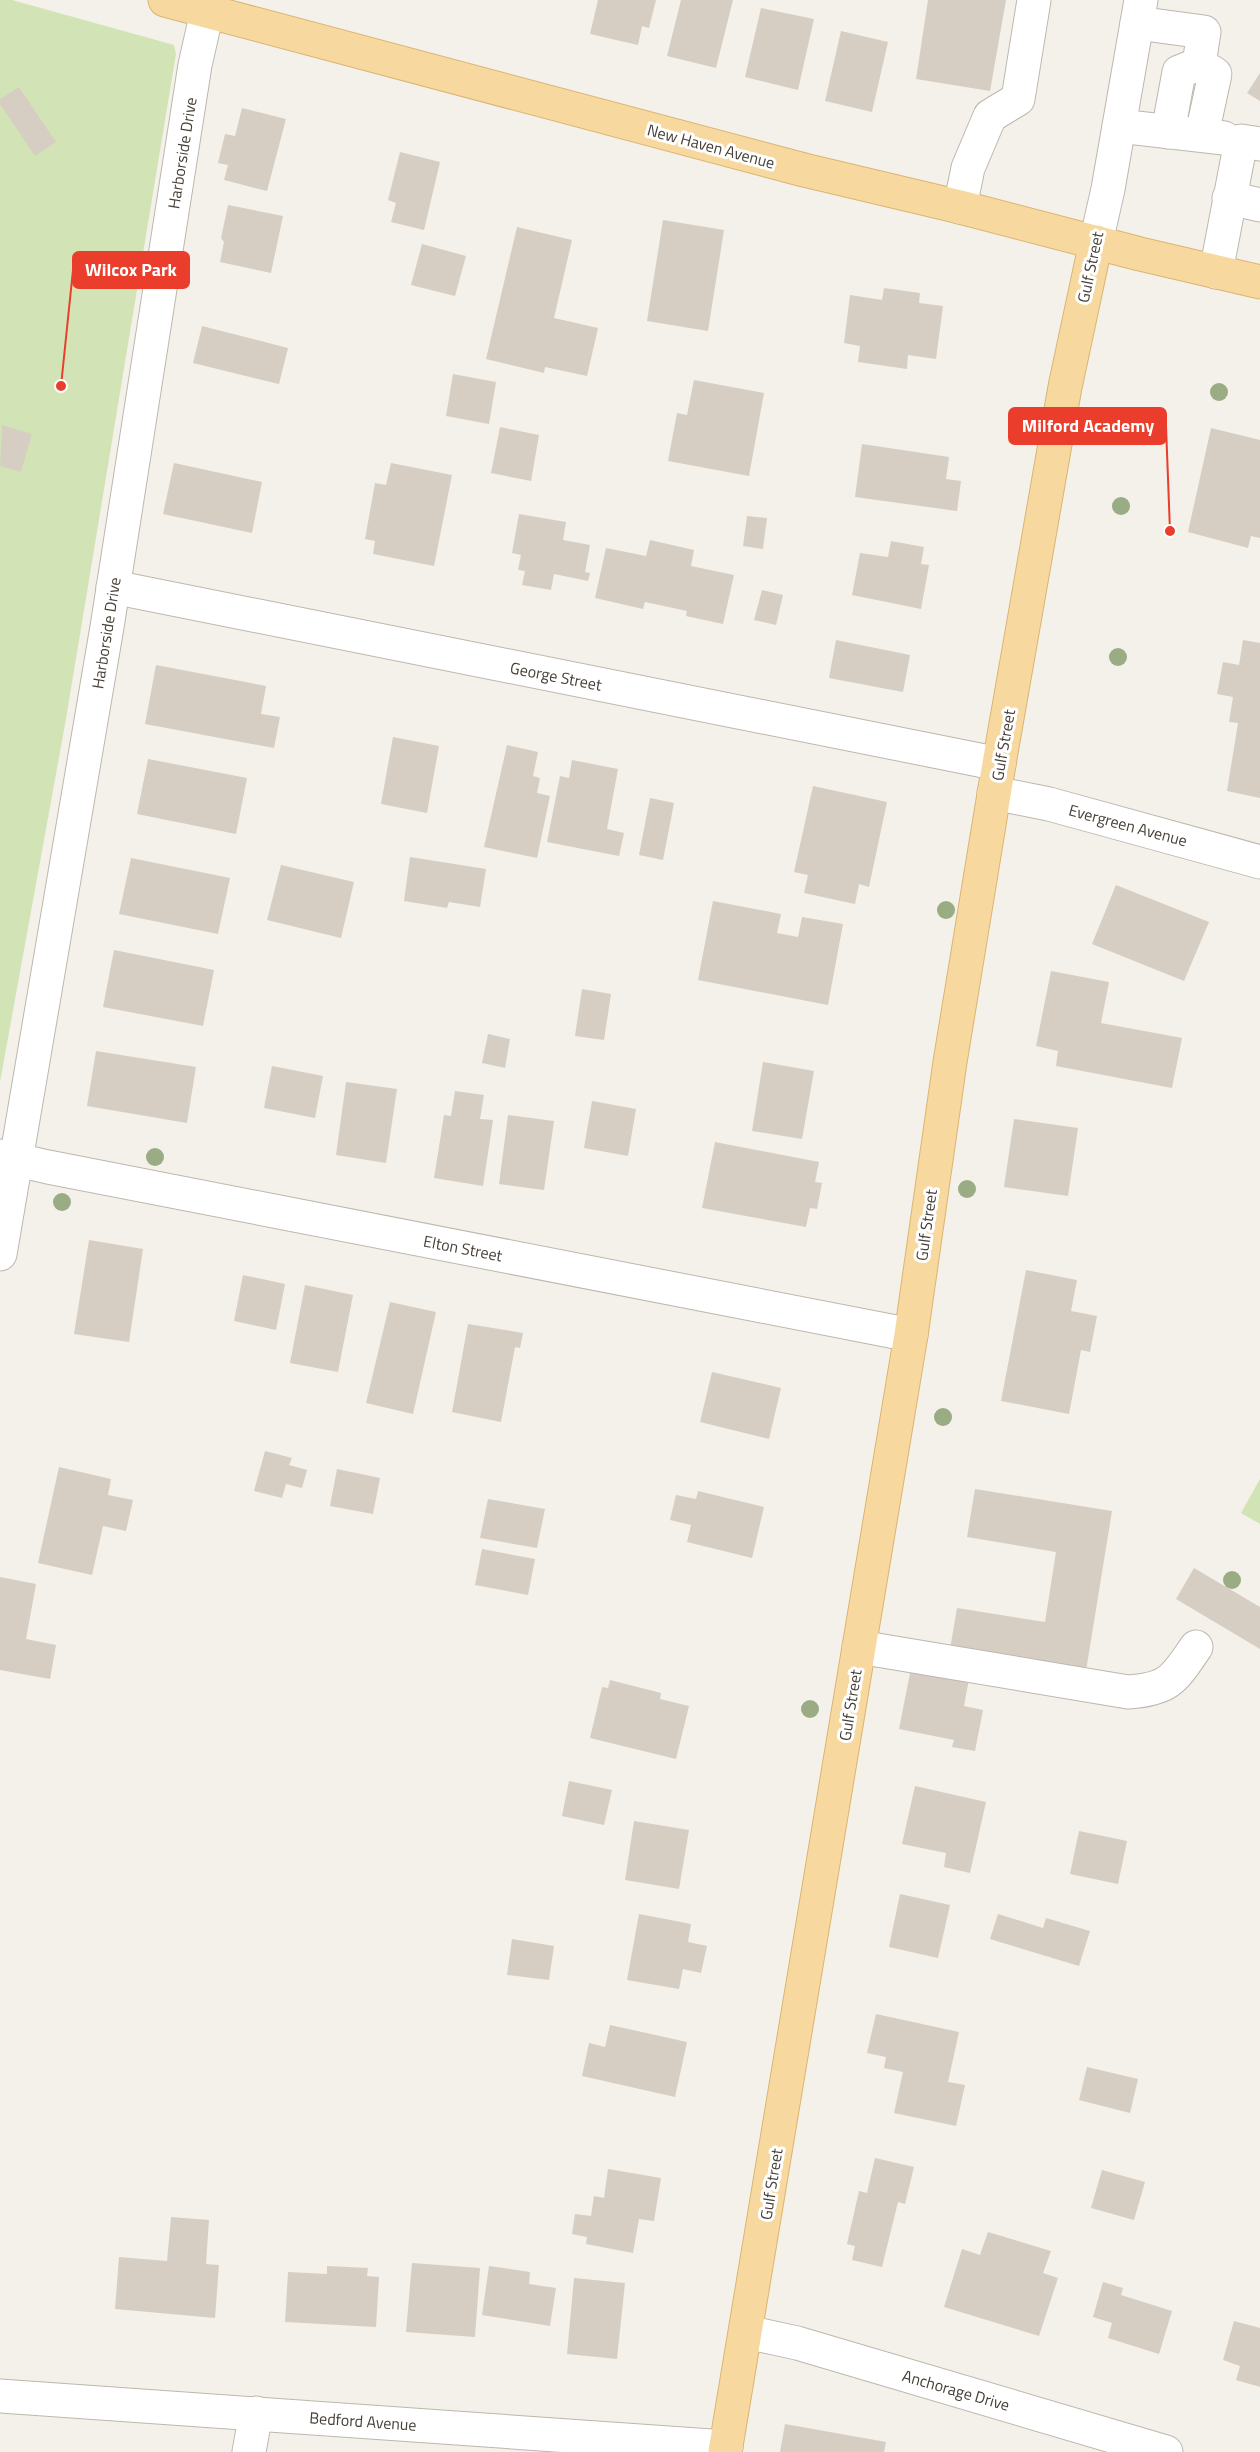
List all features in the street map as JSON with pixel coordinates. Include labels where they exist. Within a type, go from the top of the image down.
[{"type":"main road","name":"New Haven Avenue","points":[[165,0],[804,170],[1260,282]]},
{"type":"main road","name":"Gulf Street","points":[[726,2450],[911,1335],[950,1062],[997,779],[1065,387],[1096,242]]},
{"type":"street","points":[[960,207],[968,168],[990,116],[1018,99],[1034,0]]},
{"type":"street","name":"Harborside Drive","points":[[0,1254],[8,1157],[114,587],[194,77],[207,12]]},
{"type":"street","points":[[1139,12],[1204,32],[1199,64]]},
{"type":"street","name":"Gulf Street","points":[[1096,242],[1139,12]]},
{"type":"street","points":[[1168,132],[1179,72],[1199,64]]},
{"type":"street","points":[[1199,64],[1215,74],[1202,134]]},
{"type":"street","points":[[1119,126],[1202,134],[1250,142],[1245,202],[1216,272]]},
{"type":"street","name":"George Street","points":[[114,587],[997,779]]},
{"type":"street","name":"Evergreen Avenue","points":[[997,779],[1049,804],[1260,862]]},
{"type":"street","name":"Elton Street","points":[[8,1157],[59,1170],[911,1335]]},
{"type":"street","points":[[859,1647],[1128,1692],[1152,1690],[1167,1684],[1197,1647]]},
{"type":"street","name":"Anchorage Drive","points":[[746,2332],[797,2343],[1166,2452]]},
{"type":"street","name":"Bedford Avenue","points":[[0,2396],[256,2413],[726,2450]]},
{"type":"street","points":[[249,2452],[256,2413]]},
{"type":"green space","points":[[0,0],[12,0],[174,45],[176,54],[66,719],[0,1082]]},
{"type":"green space","points":[[1260,1479],[1260,1524],[1241,1513]]},
{"type":"building","points":[[598,0],[656,0],[649,28],[642,26],[638,45],[590,34]]},
{"type":"building","points":[[681,0],[733,0],[716,68],[667,56]]},
{"type":"building","points":[[928,0],[1006,0],[990,91],[916,79]]},
{"type":"building","points":[[761,8],[814,19],[798,90],[745,77]]},
{"type":"building","points":[[841,31],[888,42],[872,112],[825,101]]},
{"type":"building","points":[[1260,73],[1260,101],[1247,93]]},
{"type":"building","points":[[19,87],[56,142],[35,156],[0,104],[0,99]]},
{"type":"building","points":[[242,108],[286,119],[267,191],[224,180],[228,165],[218,163],[225,134],[235,136]]},
{"type":"building","points":[[400,152],[440,162],[424,230],[391,222],[396,203],[388,200]]},
{"type":"building","points":[[228,205],[283,216],[271,273],[220,262],[224,242],[221,238]]},
{"type":"building","points":[[663,220],[724,230],[708,331],[647,321]]},
{"type":"building","points":[[517,227],[572,240],[554,318],[598,328],[587,376],[545,367],[544,373],[486,359]]},
{"type":"building","points":[[422,244],[466,256],[455,296],[411,285]]},
{"type":"building","points":[[884,288],[920,293],[919,303],[943,306],[936,359],[908,355],[907,369],[858,362],[860,346],[844,343],[850,295],[882,300]]},
{"type":"building","points":[[202,326],[288,348],[279,384],[193,363]]},
{"type":"building","points":[[453,374],[496,382],[489,424],[446,416]]},
{"type":"building","points":[[694,380],[764,393],[749,476],[668,461],[677,413],[687,415]]},
{"type":"building","points":[[2,425],[32,434],[21,472],[0,466]]},
{"type":"building","points":[[500,427],[539,435],[531,481],[491,473]]},
{"type":"building","points":[[1211,428],[1260,440],[1260,538],[1251,536],[1248,548],[1188,532]]},
{"type":"building","points":[[862,444],[949,457],[946,479],[961,481],[957,511],[855,497]]},
{"type":"building","points":[[174,463],[262,482],[252,533],[163,514]]},
{"type":"building","points":[[391,463],[452,475],[434,566],[373,554],[375,541],[365,539],[375,483],[386,485]]},
{"type":"building","points":[[519,514],[566,522],[563,540],[590,545],[585,572],[590,573],[588,581],[554,574],[551,590],[522,585],[525,571],[518,570],[521,555],[512,553]]},
{"type":"building","points":[[747,516],[767,518],[763,549],[743,546]]},
{"type":"building","points":[[650,540],[694,550],[691,566],[734,575],[723,624],[686,616],[687,611],[645,602],[643,609],[595,598],[606,548],[646,556]]},
{"type":"building","points":[[891,541],[924,547],[921,564],[929,565],[921,609],[852,595],[860,553],[888,557]]},
{"type":"building","points":[[762,590],[783,595],[776,625],[754,620]]},
{"type":"building","points":[[836,640],[910,655],[903,692],[829,678]]},
{"type":"building","points":[[1243,640],[1260,643],[1260,798],[1227,791],[1238,723],[1229,722],[1233,697],[1217,694],[1223,662],[1239,665]]},
{"type":"building","points":[[156,665],[266,686],[261,714],[280,717],[274,748],[145,724]]},
{"type":"building","points":[[393,737],[439,746],[427,813],[381,804]]},
{"type":"building","points":[[507,745],[538,752],[533,776],[540,778],[537,793],[550,796],[537,858],[484,847]]},
{"type":"building","points":[[148,759],[247,778],[236,834],[137,814]]},
{"type":"building","points":[[572,760],[618,769],[607,829],[624,833],[619,856],[547,842],[560,776],[569,778]]},
{"type":"building","points":[[813,786],[887,802],[869,887],[859,884],[855,904],[804,893],[808,875],[794,872]]},
{"type":"building","points":[[650,798],[674,803],[663,860],[639,855]]},
{"type":"building","points":[[410,857],[486,869],[480,907],[449,902],[447,908],[404,901]]},
{"type":"building","points":[[131,858],[230,878],[218,934],[119,914]]},
{"type":"building","points":[[281,865],[354,882],[341,938],[267,920]]},
{"type":"building","points":[[1116,885],[1209,922],[1184,981],[1092,944]]},
{"type":"building","points":[[713,901],[781,914],[777,933],[798,937],[802,917],[843,924],[828,1005],[698,980]]},
{"type":"building","points":[[114,950],[214,970],[203,1026],[103,1007]]},
{"type":"building","points":[[1051,971],[1109,982],[1101,1023],[1182,1038],[1172,1088],[1056,1066],[1058,1051],[1036,1046]]},
{"type":"building","points":[[582,989],[611,994],[604,1040],[575,1036]]},
{"type":"building","points":[[488,1034],[510,1039],[505,1068],[482,1063]]},
{"type":"building","points":[[96,1051],[196,1067],[187,1123],[87,1106]]},
{"type":"building","points":[[763,1062],[814,1071],[802,1139],[752,1131]]},
{"type":"building","points":[[272,1066],[323,1076],[315,1118],[264,1108]]},
{"type":"building","points":[[346,1082],[397,1089],[386,1163],[336,1155]]},
{"type":"building","points":[[455,1091],[484,1095],[480,1119],[493,1120],[483,1186],[434,1178],[444,1115],[451,1116]]},
{"type":"building","points":[[592,1101],[636,1109],[628,1156],[584,1148]]},
{"type":"building","points":[[508,1115],[554,1121],[544,1190],[499,1184]]},
{"type":"building","points":[[1014,1119],[1078,1128],[1068,1196],[1004,1187]]},
{"type":"building","points":[[715,1142],[819,1162],[815,1182],[822,1183],[817,1209],[810,1208],[806,1227],[702,1208]]},
{"type":"building","points":[[89,1240],[143,1249],[129,1342],[74,1334]]},
{"type":"building","points":[[1026,1270],[1077,1280],[1071,1311],[1097,1316],[1090,1352],[1081,1350],[1069,1414],[1001,1401]]},
{"type":"building","points":[[243,1275],[285,1284],[276,1330],[234,1321]]},
{"type":"building","points":[[305,1285],[353,1295],[338,1372],[290,1363]]},
{"type":"building","points":[[390,1302],[436,1312],[413,1414],[366,1403]]},
{"type":"building","points":[[468,1324],[523,1333],[520,1348],[515,1347],[501,1422],[452,1412]]},
{"type":"building","points":[[712,1372],[781,1388],[769,1439],[700,1422]]},
{"type":"building","points":[[265,1451],[292,1458],[289,1465],[307,1470],[302,1488],[286,1484],[282,1498],[254,1491]]},
{"type":"building","points":[[59,1467],[111,1479],[108,1495],[133,1500],[126,1531],[103,1526],[92,1575],[38,1563]]},
{"type":"building","points":[[337,1469],[380,1478],[373,1514],[330,1506]]},
{"type":"building","points":[[975,1489],[1112,1511],[1085,1677],[949,1655],[957,1608],[1045,1622],[1056,1552],[967,1537]]},
{"type":"building","points":[[698,1491],[764,1507],[752,1558],[687,1542],[691,1525],[670,1520],[676,1495],[696,1499]]},
{"type":"building","points":[[488,1499],[545,1509],[537,1548],[480,1538]]},
{"type":"building","points":[[482,1549],[535,1559],[528,1595],[475,1585]]},
{"type":"building","points":[[1194,1568],[1260,1607],[1260,1649],[1176,1599]]},
{"type":"building","points":[[0,1577],[36,1584],[26,1639],[56,1645],[50,1679],[0,1670]]},
{"type":"building","points":[[911,1668],[969,1679],[964,1706],[983,1710],[975,1751],[952,1747],[954,1740],[899,1729]]},
{"type":"building","points":[[610,1680],[661,1693],[660,1699],[689,1706],[676,1759],[590,1738],[602,1687],[608,1688]]},
{"type":"building","points":[[569,1781],[612,1790],[604,1825],[562,1816]]},
{"type":"building","points":[[915,1786],[986,1802],[970,1873],[944,1867],[946,1853],[902,1844]]},
{"type":"building","points":[[634,1821],[689,1830],[679,1889],[625,1880]]},
{"type":"building","points":[[1079,1831],[1127,1841],[1118,1884],[1070,1874]]},
{"type":"building","points":[[900,1894],[950,1905],[938,1958],[889,1947]]},
{"type":"building","points":[[639,1914],[691,1924],[688,1942],[707,1946],[701,1973],[683,1969],[679,1989],[627,1980]]},
{"type":"building","points":[[998,1914],[1043,1928],[1046,1918],[1090,1931],[1079,1966],[990,1939]]},
{"type":"building","points":[[512,1939],[554,1946],[549,1980],[507,1975]]},
{"type":"building","points":[[876,2014],[959,2032],[948,2082],[965,2085],[956,2126],[894,2113],[903,2072],[884,2068],[886,2057],[867,2053]]},
{"type":"building","points":[[610,2025],[687,2042],[675,2097],[582,2076],[589,2043],[605,2047]]},
{"type":"building","points":[[1087,2067],[1138,2079],[1130,2113],[1079,2100]]},
{"type":"building","points":[[875,2158],[914,2167],[905,2204],[898,2202],[882,2267],[852,2260],[855,2246],[847,2244],[859,2191],[867,2193]]},
{"type":"building","points":[[608,2169],[661,2178],[654,2221],[639,2219],[633,2253],[586,2244],[587,2237],[572,2234],[575,2214],[591,2216],[594,2196],[604,2198]]},
{"type":"building","points":[[1102,2170],[1145,2182],[1134,2220],[1091,2208]]},
{"type":"building","points":[[171,2217],[209,2220],[206,2264],[219,2265],[215,2318],[115,2309],[119,2257],[167,2261]]},
{"type":"building","points":[[988,2232],[1051,2251],[1043,2273],[1058,2278],[1039,2336],[944,2307],[962,2249],[980,2255]]},
{"type":"building","points":[[412,2263],[480,2268],[475,2337],[406,2332]]},
{"type":"building","points":[[327,2266],[368,2268],[367,2276],[379,2277],[376,2327],[285,2322],[288,2272],[327,2274]]},
{"type":"building","points":[[489,2266],[530,2272],[529,2284],[556,2288],[550,2326],[482,2315]]},
{"type":"building","points":[[574,2278],[625,2283],[617,2359],[567,2354]]},
{"type":"building","points":[[1103,2282],[1123,2288],[1121,2295],[1172,2311],[1159,2354],[1108,2338],[1112,2323],[1093,2317]]},
{"type":"building","points":[[1234,2321],[1260,2328],[1260,2387],[1236,2380],[1240,2366],[1223,2360]]},
{"type":"building","points":[[785,2424],[886,2442],[884,2452],[780,2452]]},
{"type":"place","name":"Wilcox Park","points":[[61,386]]},
{"type":"place","name":"Milford Academy","points":[[1170,531]]}]
